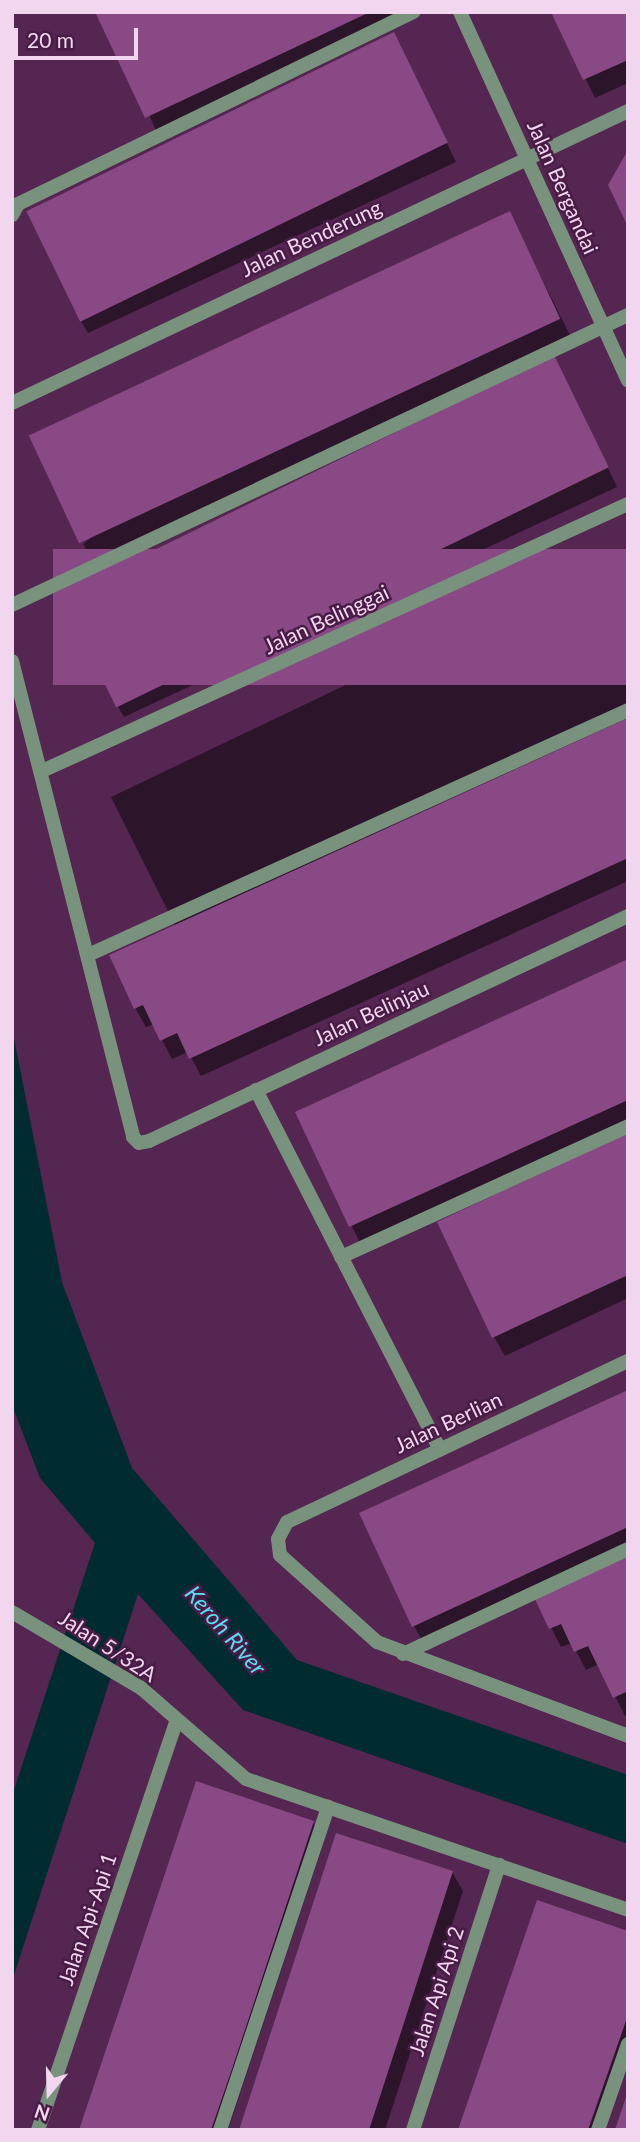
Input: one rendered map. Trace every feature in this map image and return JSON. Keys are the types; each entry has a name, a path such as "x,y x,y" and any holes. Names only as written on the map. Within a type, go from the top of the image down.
{"street":[{"path":"12,215 18,204 414,12"},
{"name":"Jalan Bergandai","path":"460,12 628,380"},
{"name":"Jalan Benderung","path":"12,403 628,111"},
{"path":"12,605 628,315"},
{"name":"Jalan Belinggai","path":"42,771 628,504"},
{"path":"12,661 88,955 628,710"},
{"name":"Jalan Belinjau","path":"88,955 133,1137 139,1143 149,1141 628,916"},
{"path":"256,1090 440,1450"},
{"path":"341,1257 628,1126"},
{"name":"Jalan Berlian","path":"403,1654 377,1642 280,1555 278,1539 287,1522 628,1361"},
{"path":"403,1654 628,1549"},
{"name":"Jalan 5/32A","path":"12,1612 141,1688 177,1722 246,1779 628,1910"},
{"path":"403,1654 628,1736"},
{"name":"Jalan Api-Api 1","path":"38,2130 177,1722"},
{"path":"220,2130 328,1807"},
{"name":"Jalan Api Api 2","path":"413,2130 499,1866"},
{"path":"598,2130 628,2044"}],"water":[{"name":"Keroh River","path":"12,1028 62,1282 132,1468 297,1660 628,1775 628,1844 243,1710 138,1594 12,1981 12,1796 95,1543 40,1478 12,1405"}],"building":[{"path":"99,12 370,12 145,118 96,14"},
{"path":"551,12 628,12 628,60 583,80"},
{"path":"394,32 448,143 80,322 26,211"},
{"path":"628,150 628,227 608,185"},
{"path":"510,211 560,319 79,543 29,435"},
{"path":"554,355 609,467 116,708 61,595"},
{"path":"53,549 628,549 628,685 53,685"},
{"path":"628,718 628,858 189,1059 177,1033 160,1041 143,1005 134,1009 109,955"},
{"path":"628,959 628,1100 349,1227 295,1112"},
{"path":"628,1132 628,1275 492,1338 437,1222"},
{"path":"628,1390 628,1527 412,1627 359,1513"},
{"path":"628,1553 628,1691 613,1698 588,1646 574,1652 561,1624 549,1629 534,1597"},
{"path":"196,1781 314,1821 233,2066 211,2130 79,2130"},
{"path":"336,1833 453,1871 369,2130 239,2130"},
{"path":"537,1900 628,1931 628,2015 588,2130 458,2130"},
{"path":"627,2094 628,2130 615,2130"}]}
